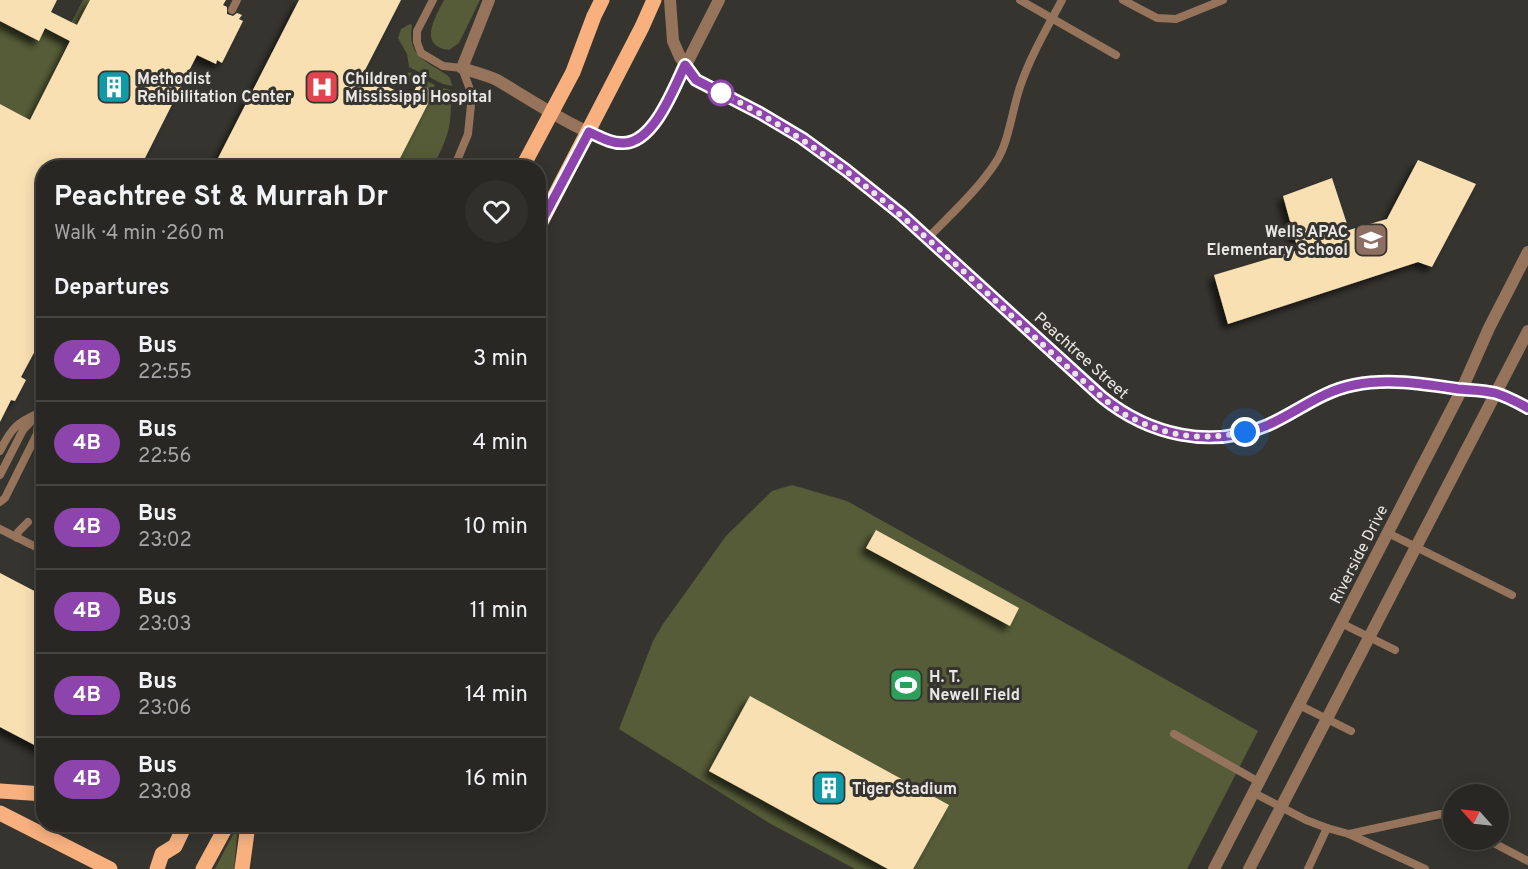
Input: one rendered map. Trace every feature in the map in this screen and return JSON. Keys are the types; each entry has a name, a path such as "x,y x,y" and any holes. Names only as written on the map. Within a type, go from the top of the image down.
{"main road":[{"path":"526,160 573,72 602,0"},
{"path":"546,213 654,0"},
{"path":"0,791 36,793"},
{"path":"0,813 36,831"},
{"path":"37,832 110,869"},
{"path":"157,869 162,854 176,846 182,832"},
{"path":"203,869 223,832"},
{"path":"242,869 247,832"}],"street":[{"path":"489,0 462,68 494,79 589,132 612,142 626,144 636,140 650,129 660,116 719,0"},
{"name":"Peachtree Street","path":"669,0 673,40 685,65 696,80 760,113 802,138 828,157 901,214 1120,412 1145,424 1168,433 1193,438 1215,438 1268,425 1324,394 1354,385 1380,382 1413,382 1494,393 1528,408"},
{"name":"Riverside Drive","path":"1214,869 1462,389 1489,328 1528,252"},
{"path":"1249,869 1528,331"}],"lane":[{"path":"232,10 237,0"},
{"path":"433,0 417,32 417,42 421,53 443,66 462,68 471,95 468,134 457,160"},
{"path":"1020,0 1116,55"},
{"path":"928,238 974,191 997,160 1020,87 1062,0"},
{"path":"1123,0 1156,18 1176,19 1223,0"},
{"path":"0,451 8,436 20,422 36,414"},
{"path":"0,475 23,430 36,416"},
{"path":"0,501 5,498 36,436"},
{"path":"17,538 18,532 28,522"},
{"path":"0,529 36,547"},
{"path":"1388,533 1512,595"},
{"path":"1341,623 1395,650"},
{"path":"1299,705 1352,731"},
{"path":"1174,734 1257,787 1281,807 1327,828 1349,834 1425,869"},
{"path":"1349,834 1443,815"},
{"path":"1308,869 1327,828"},
{"path":"1507,850 1528,861"}],"green space":[{"path":"83,0 90,0 30,120 0,104 0,21 38,41 45,28 51,31 59,16 71,23"},
{"path":"444,0 480,0 459,43 449,50 439,47 431,37 431,30"},
{"path":"410,24 415,51 425,61 447,75 452,86 443,84 409,67 407,54 398,38 401,29"},
{"path":"409,72 435,85 432,91 402,79"},
{"path":"439,87 450,90 451,112 446,139 436,160 399,160 434,92"},
{"name":"H. T. Newell Field","path":"792,485 847,501 1258,731 1187,869 855,869 769,823 619,729 653,641 663,624 726,536 772,491"},
{"path":"234,832 237,832 234,869 215,869"}],"building":[{"name":"Methodist Rehibilitation Center","path":"0,0 57,0 51,12 77,25 90,0 226,0 223,5 227,7 227,14 242,15 239,19 243,21 222,63 217,60 216,64 197,55 144,160 36,160 36,349 21,377 26,380 15,401 11,400 0,422 0,104 30,120 70,41 45,28 39,41 0,21"},
{"name":"Children of Mississippi Hospital","path":"299,0 401,0 363,74 410,98 418,84 434,92 399,160 217,160"},
{"name":"Wells APAC Elementary School","path":"1418,160 1476,184 1432,267 1418,262 1228,324 1214,275 1298,250 1283,196 1332,178 1349,230 1387,219"},
{"path":"876,530 1019,608 1010,626 866,548"},
{"path":"0,573 36,592 36,746 0,727"},
{"name":"Tiger Stadium","path":"750,696 949,805 913,869 888,869 709,771"}],"bus line":[{"name":"4B","path":"546,213 589,132 612,142 626,144 636,140 650,129 660,116 685,65 696,80 802,138 846,170 901,214 1102,397 1120,412 1145,424 1168,433 1193,438 1215,438 1268,425 1324,394 1354,385 1380,382 1413,382 1494,393 1528,408"}],"place":[{"name":"Methodist Rehibilitation Center","path":"114,87"},
{"name":"Children of Mississippi Hospital","path":"322,87"},
{"name":"Wells APAC Elementary School","path":"1371,240"},
{"name":"H. T. Newell Field","path":"906,685"},
{"name":"Tiger Stadium","path":"829,788"}],"route":[{"path":"721,93 802,138 846,170 901,214 1120,412 1168,433 1193,438 1215,438 1245,432"}]}
